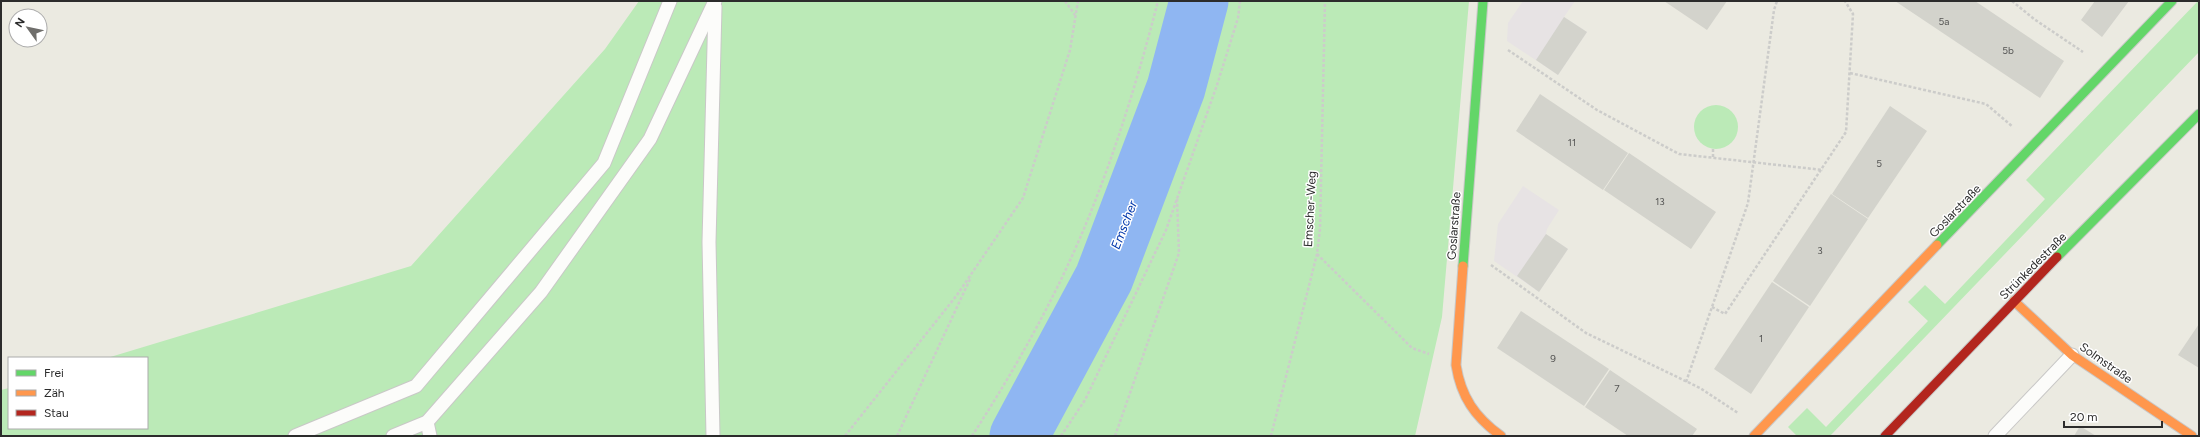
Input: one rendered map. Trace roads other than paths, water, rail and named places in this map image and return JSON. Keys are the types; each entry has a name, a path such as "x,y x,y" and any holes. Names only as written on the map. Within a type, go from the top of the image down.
{"street":[{"name":"Goslarstraße","path":"1484,1 1464,245 1456,365 1458,385 1468,405 1484,424 1501,436"},
{"name":"Goslarstraße","path":"1754,436 2172,1"},
{"name":"Strünkedestraße","path":"1886,436 2014,301 2199,114"},
{"name":"Solmstraße","path":"2014,301 2072,355 2192,436"}],"lane":[{"path":"294,436 416,386 604,163 670,1"},
{"path":"393,436 427,422 541,292 650,139 715,1"},
{"path":"713,436 708,242 715,1"},
{"path":"1996,436 2072,355"},
{"path":"427,422 430,436"}],"waterway":[{"name":"Emscher","path":"1019,436 1104,278 1176,88 1199,1"}]}
